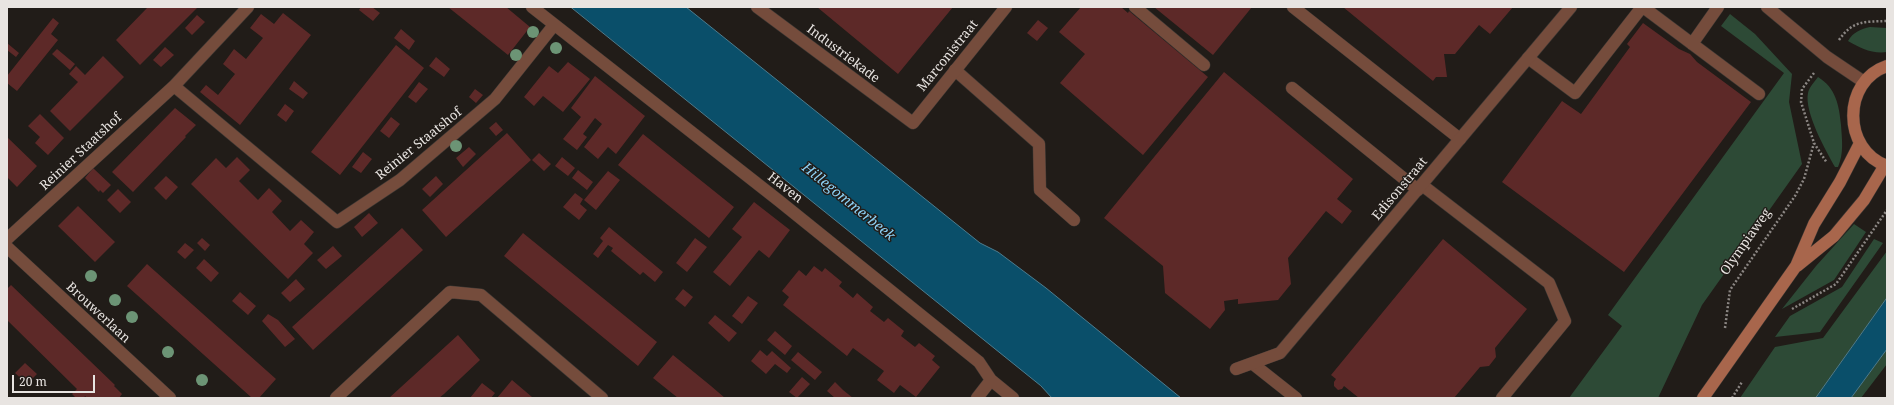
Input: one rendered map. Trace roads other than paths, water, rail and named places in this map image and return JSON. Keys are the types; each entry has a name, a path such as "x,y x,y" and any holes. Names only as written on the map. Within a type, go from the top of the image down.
{"main road":[{"path":"1796,266 1834,236 1864,200 1886,165 1875,160 1860,143 1855,133 1852,112 1854,102 1864,82 1872,74 1887,66"},
{"path":"1703,398 1796,266 1814,224 1840,182 1860,143"}],"street":[{"name":"Reinier Staatshof","path":"7,239 174,86 248,7"},
{"name":"Haven","path":"532,7 778,200 979,362 991,380 1013,398"},
{"name":"Industriekade","path":"757,7 913,123"},
{"name":"Marconistraat","path":"913,123 1006,7"},
{"path":"1135,7 1204,65"},
{"path":"1293,7 1460,140"},
{"name":"Edisonstraat","path":"1236,369 1280,354 1571,7"},
{"path":"1528,58 1575,93 1642,7 1759,94"},
{"path":"1692,44 1718,7"},
{"path":"1767,7 1827,57 1864,82"},
{"name":"Reinier Staatshof","path":"174,86 337,222 400,180 495,98 554,25"},
{"path":"955,70 1039,144 1040,190 1074,220"},
{"path":"1292,88 1549,284 1565,321 1502,398"},
{"name":"Brouwerlaan","path":"7,247 164,396"},
{"path":"336,398 450,292 481,295 602,398"},
{"path":"1253,364 1296,398"},
{"path":"977,398 991,380"}],"water":[{"name":"Hillegommerbeek","path":"571,7 686,7 980,243 998,252 1046,288 1181,398 1052,398 1041,386"},
{"path":"1887,298 1887,349 1851,398 1816,398"}]}
